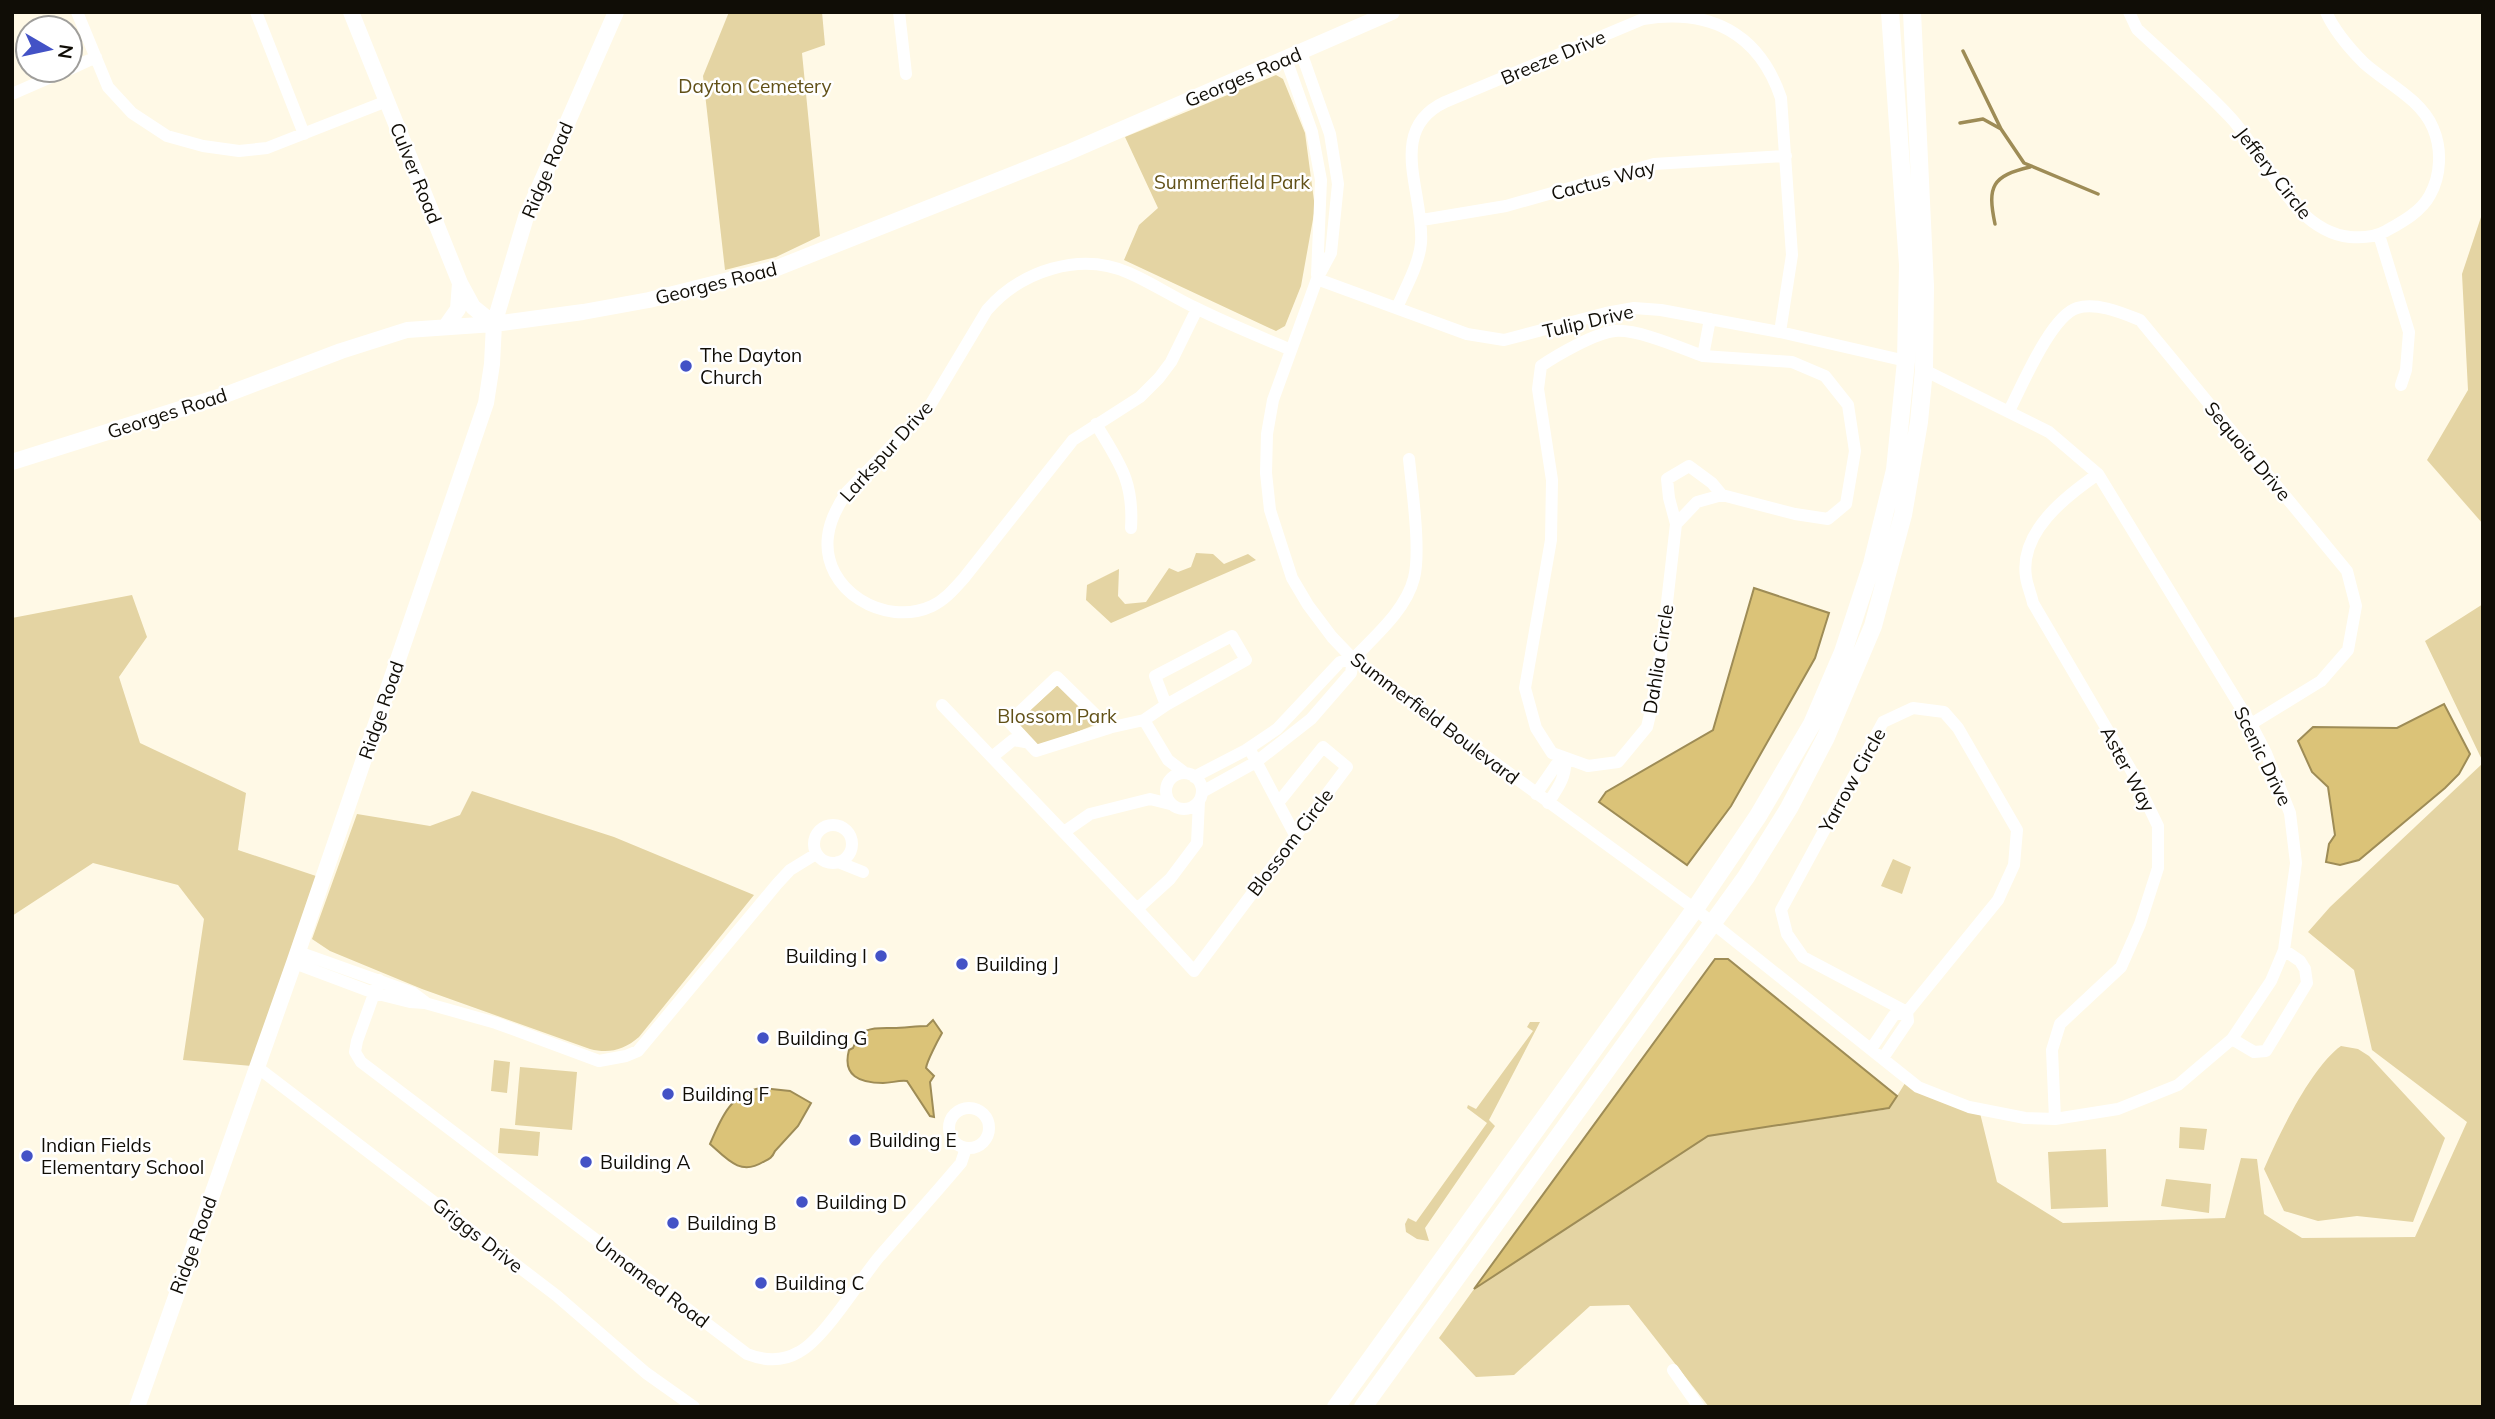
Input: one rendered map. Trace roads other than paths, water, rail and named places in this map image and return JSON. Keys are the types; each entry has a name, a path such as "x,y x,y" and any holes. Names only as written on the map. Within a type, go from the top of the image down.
{"main road":[{"path":"1336,1407 1695,909 1758,816 1812,724 1843,652 1872,564 1895,470 1906,362 1908,265 1890,12"},
{"path":"1363,1407 1714,924 1789,808 1826,737 1873,626 1903,515 1919,422 1924,370 1925,286 1912,12"}],"street":[{"path":"77,12 108,87 132,113 167,136 203,146 239,151 267,148 387,101"},
{"path":"256,12 304,134"},
{"name":"Culver Road","path":"351,12 460,283 473,307 494,324"},
{"name":"Ridge Road","path":"137,1407 296,958 486,403 494,324 526,217 616,12"},
{"path":"899,12 906,74"},
{"name":"Georges Road","path":"12,462 226,394 341,351 407,330 494,324 649,300 777,268 1067,153 1392,12"},
{"name":"Jeffery Circle","path":"2129,12 2137,29 2231,118 2297,208 2313,224 2338,236 2359,238 2379,235 2401,223 2428,198 2435,184 2439,150 2434,128 2412,101 2365,63 2333,27 2326,12"},
{"name":"Breeze Drive","path":"1397,308 1421,246 1422,220 1411,149 1417,127 1433,108 1651,18 1694,18 1720,25 1739,35 1762,56 1774,77 1781,98 1791,268 1780,332"},
{"name":"Summerfield Boulevard","path":"1293,55 1330,134 1338,184 1331,253 1317,279 1289,349 1273,400 1267,433 1269,510 1297,587 1332,638 1353,659 1714,924"},
{"path":"84,62 96,57"},
{"path":"12,94 34,84"},
{"name":"Cactus Way","path":"1422,220 1506,206 1654,164 1786,156"},
{"path":"2379,235 2410,332 2406,370 2401,384"},
{"name":"Larkspur Drive","path":"1197,309 1171,362 1158,378 1140,397 1073,440 964,579 946,598 934,606 905,613 890,613 862,603 852,594 833,565 828,544 837,505 929,407 987,310 1012,287 1045,270 1067,265 1090,265 1126,272 1197,309 1289,349"},
{"name":"Tulip Drive","path":"1317,279 1467,334 1504,340 1634,308 1661,310 1780,332 1906,362"},
{"path":"446,326 458,309 460,283"},
{"name":"Sequoia Drive","path":"2009,411 2054,326 2077,308 2112,308 2140,320 2347,571 2356,606 2348,650 2321,681 2251,724"},
{"path":"1703,356 1710,319"},
{"path":"1565,758 1552,753 1536,728 1525,688 1551,540 1552,480 1538,389 1541,366 1565,350 1614,331 1645,336 1703,356 1792,362 1825,376 1848,405 1855,451 1846,504 1828,519 1795,514 1722,495 1697,502 1676,524"},
{"name":"Scenic Drive","path":"1714,924 1918,1087 1969,1107 2025,1118 2055,1119 2118,1109 2178,1085 2232,1039 2271,981 2284,950 2297,863 2290,813 2251,724 2098,474 2049,432 1924,370"},
{"path":"1096,424 1126,475 1133,509 1131,528"},
{"path":"1184,810 1194,806 1201,797 1256,762 1311,719 1351,673 1353,659 1398,609 1415,577 1409,459"},
{"name":"Dahlia Circle","path":"1565,758 1588,766 1618,762 1647,727 1658,681 1676,524 1667,479 1689,466 1712,483 1722,495"},
{"name":"Aster Way","path":"2055,1119 2052,1050 2060,1024 2121,967 2140,924 2158,868 2158,826 2132,770 2033,603 2025,574 2031,540 2047,517 2098,474"},
{"path":"1108,729 1057,677 1009,722 1035,751 1144,720 1246,660 1233,636 1156,676 1166,705"},
{"path":"1150,799 1175,775 1190,775 1249,748 1277,729 1340,662 1353,659"},
{"name":"Blossom Circle","path":"942,705 1194,971 1347,766 1323,747 1278,803 1249,748"},
{"name":"Yarrow Circle","path":"1871,1049 1894,1015 1907,1012 1998,900 2014,865 2017,830 1958,728 1944,712 1913,708 1883,722 1781,910 1787,934 1803,957 1907,1012"},
{"path":"1137,909 1170,879 1197,843 1201,797 1199,781 1168,760 1144,720"},
{"path":"992,757 1013,740 1025,742"},
{"path":"1536,794 1556,765 1565,758"},
{"path":"1548,803 1563,779 1565,758"},
{"path":"1168,760 1165,793 1170,804"},
{"path":"1064,832 1090,814 1150,799 1184,810 1199,824"},
{"path":"1278,803 1295,835"},
{"path":"838,862 849,852 852,842 848,834 838,826 826,826 819,830 814,841 816,854 824,860 838,862 863,872"},
{"path":"296,958 377,987 410,1002 425,1003 496,1023 599,1061 626,1056 638,1051 648,1041 790,870 816,854"},
{"path":"2232,1039 2254,1052 2266,1051 2307,983 2305,969 2300,961 2284,950"},
{"name":"Unnamed Road","path":"377,987 357,1041 355,1052 361,1062 747,1354 762,1360 788,1357 805,1348 961,1163 966,1148"},
{"name":"Yarrow Circle","path":"1883,1058 1908,1021 1907,1012"},
{"name":"Griggs Drive","path":"257,1067 547,1288 646,1373 694,1407"},
{"path":"1673,1370 1699,1407"}],"waterway":[{"path":"1963,51 2001,129 2024,163 2098,194"},
{"path":"1960,123 1983,119 2001,129"},
{"path":"1995,224 1992,200 1995,185 2007,174 2030,167"}],"place":[{"name":"The Dayton Church","path":"686,366"},
{"name":"Building I","path":"881,956"},
{"name":"Building J","path":"962,964"},
{"name":"Building G","path":"763,1038"},
{"name":"Building F","path":"668,1094"},
{"name":"Building E","path":"855,1140"},
{"name":"Indian Fields Elementary School","path":"27,1156"},
{"name":"Building A","path":"586,1162"},
{"name":"Building D","path":"802,1202"},
{"name":"Building B","path":"673,1223"},
{"name":"Building C","path":"761,1283"}],"park label":[{"name":"Dayton Cemetery","path":"755,86"},
{"name":"Summerfield Park","path":"1232,182"},
{"name":"Blossom Park","path":"1057,716"}]}
